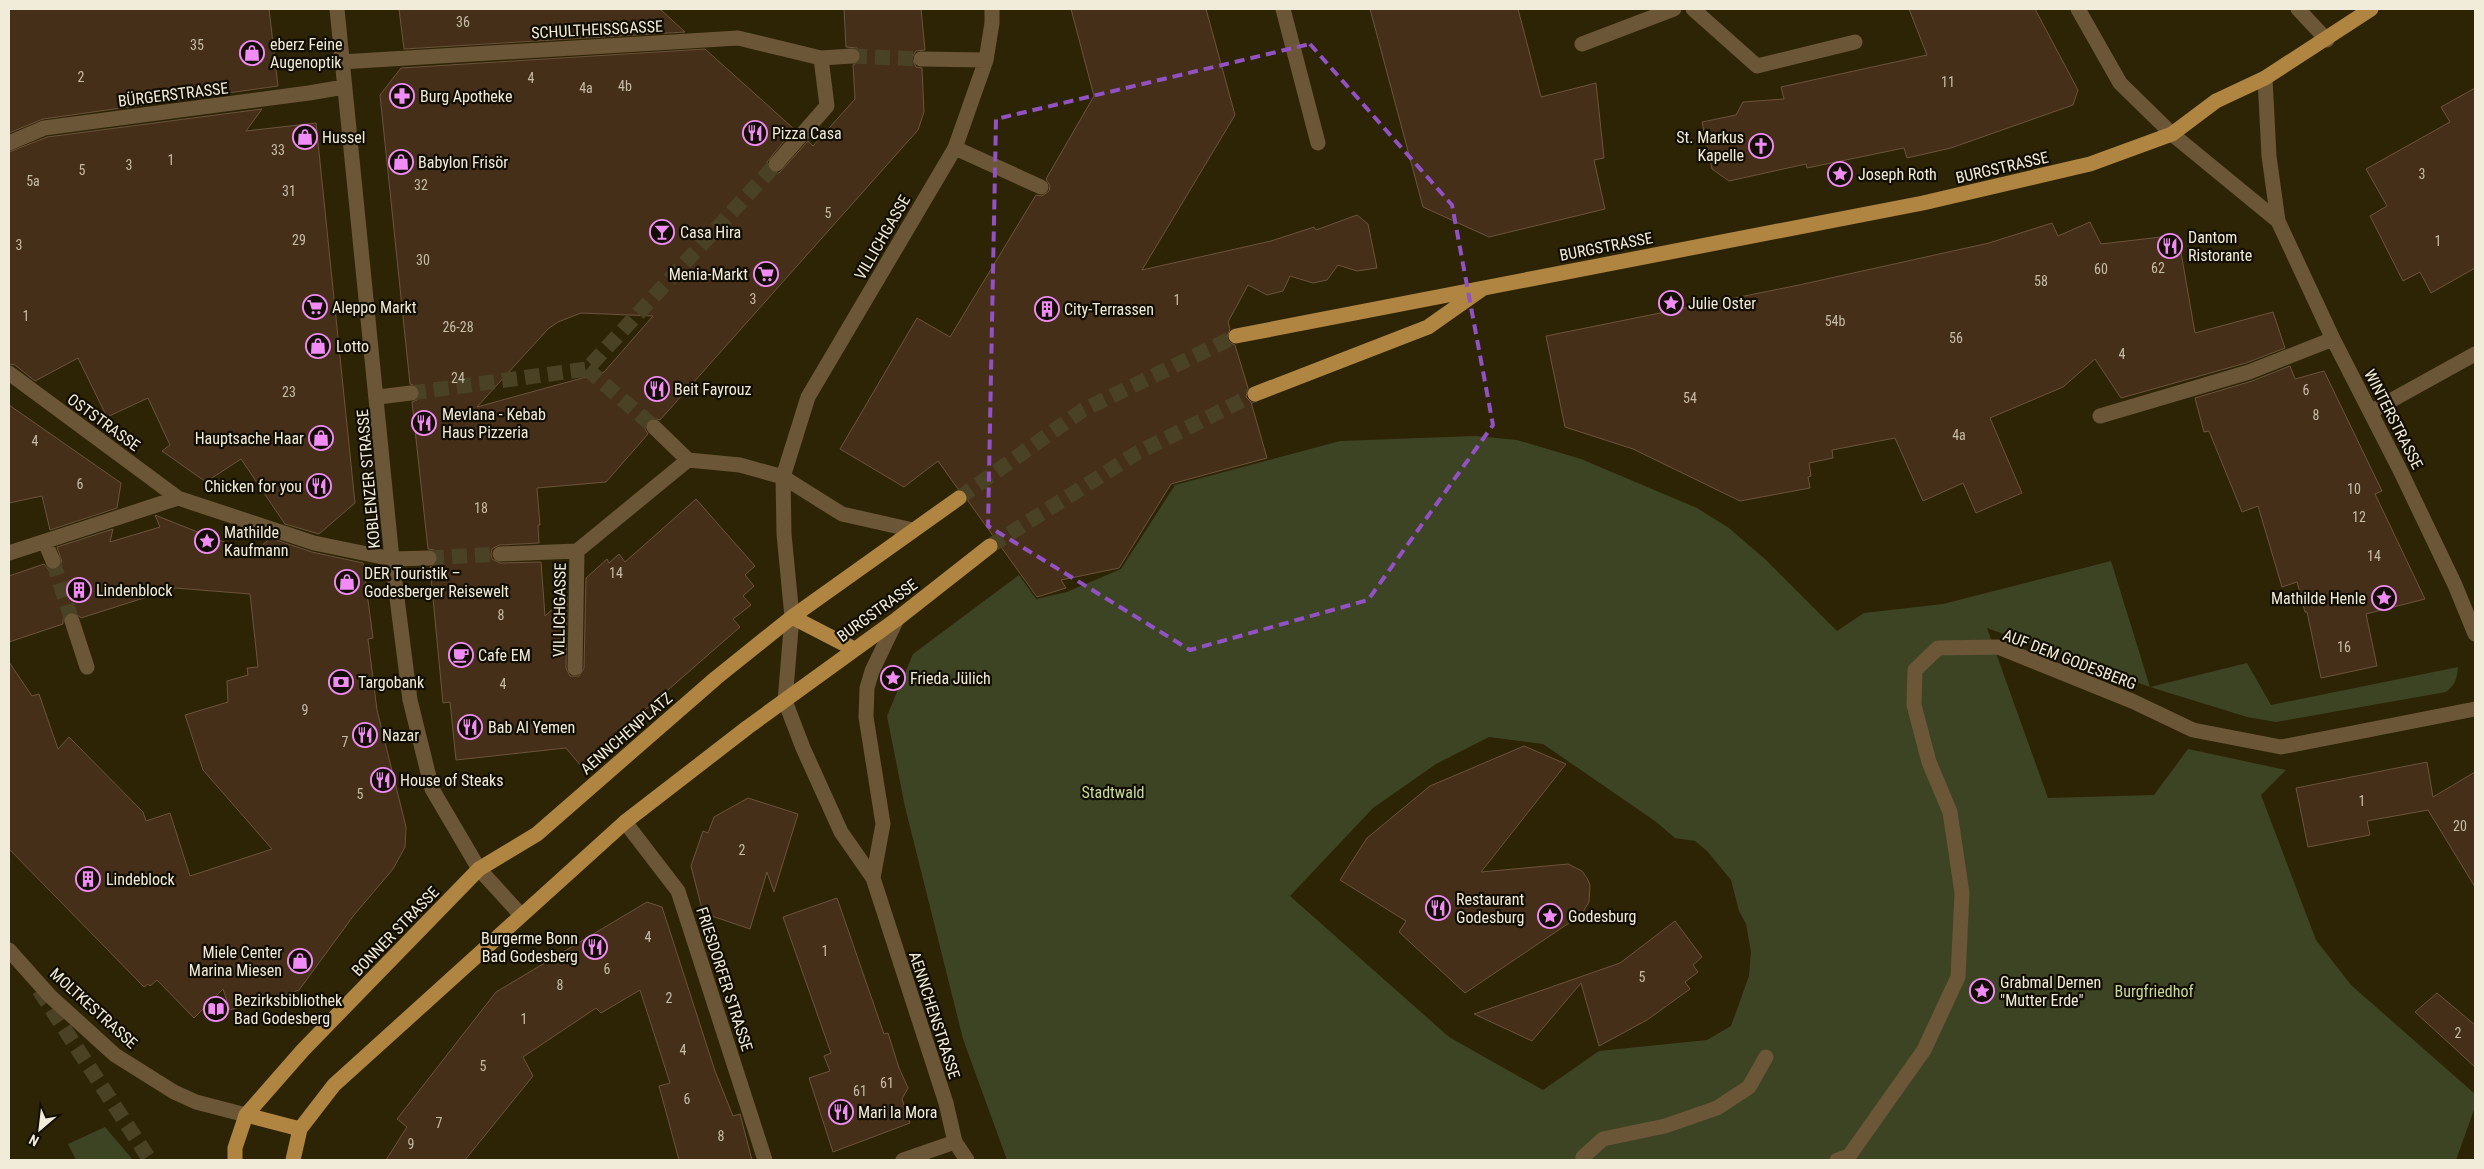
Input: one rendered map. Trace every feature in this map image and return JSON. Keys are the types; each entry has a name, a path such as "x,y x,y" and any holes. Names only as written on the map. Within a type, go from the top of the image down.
{"main road":[{"name":"BURGSTRASSE","path":"1236,336 1486,286 1923,203 2090,164 2172,134 2216,101 2265,78 2327,40 2371,9"},
{"name":"BURGSTRASSE","path":"1255,394 1428,327 1486,286"},
{"path":"854,649 792,617 959,498"},
{"name":"BURGSTRASSE","path":"785,701 896,619 990,546"},
{"name":"AENNCHENPLATZ","path":"479,870 537,834 716,678 792,617"},
{"path":"293,1160 300,1129 334,1085 625,822 785,701"},
{"name":"BONNER STRASSE","path":"235,1160 235,1148 246,1115 303,1050 479,870"},
{"path":"246,1115 300,1129"}],"street":[{"name":"KOBLENZER STRASSE","path":"337,9 341,62 378,396 392,559 410,700 432,789 479,870 521,915"},
{"name":"VILLICHGASSE","path":"785,701 792,617 784,534 783,477 808,397 955,148 986,60 992,9"},
{"path":"1283,9 1318,143"},
{"path":"1582,44 1674,9"},
{"path":"1693,9 1757,66 1855,42"},
{"name":"WINTERSTRASSE","path":"2078,9 2120,83 2172,134 2278,221"},
{"path":"2298,9 2327,40"},
{"name":"SCHULTHEISSGASSE","path":"341,62 738,38 821,58 852,56"},
{"path":"776,164 827,106 821,58"},
{"path":"921,59 986,60"},
{"name":"WINTERSTRASSE","path":"2265,78 2269,156 2278,221 2333,339 2372,411 2455,585 2475,634"},
{"name":"BÜRGERSTRASSE","path":"9,143 44,128 344,87"},
{"path":"955,148 1041,188"},
{"path":"2100,416 2249,372 2333,339"},
{"path":"2372,411 2475,354"},
{"name":"OSTSTRASSE","path":"9,374 178,498 314,543 392,559"},
{"path":"378,396 412,393"},
{"path":"654,427 688,460 740,465 783,477 842,514 912,530"},
{"name":"VILLICHGASSE","path":"500,554 577,552 688,460"},
{"path":"9,553 178,498"},
{"path":"45,542 53,561"},
{"name":"VILLICHGASSE","path":"576,668 577,552"},
{"path":"392,559 429,558"},
{"name":"AENNCHENSTRASSE","path":"873,878 883,824 866,717 867,688 872,671 896,619"},
{"path":"72,621 87,667"},
{"name":"AUF DEM GODESBERG","path":"1837,1160 1849,1156 1924,1050 1958,977 1962,893 1950,812 1929,762 1914,705 1915,670 1938,648 1998,647 2123,697 2193,730 2281,747 2475,710"},
{"name":"AENNCHENSTRASSE","path":"785,701 803,748 841,832 873,878 946,1103 955,1142 967,1160"},
{"name":"FRIESDORFER STRASSE","path":"625,822 678,891 765,1160"},
{"name":"MOLTKESTRASSE","path":"9,950 50,996 115,1054 174,1092 196,1102 246,1115"},
{"path":"1583,1160 1583,1157 1603,1139 1665,1126 1717,1108 1749,1087 1766,1056"},
{"path":"903,1160 955,1142"}],"highlighted area":[{"path":"1310,44 1452,205 1493,425 1368,600 1190,650 988,526 991,291 996,119"}],"green space":[{"name":"Stadtwald","path":"1475,436 1517,440 1581,459 1697,508 1729,528 1766,560 1837,631 1864,613 1943,604 2111,561 2150,687 1987,628 2048,798 2154,795 2188,749 2286,770 2261,795 2316,940 2351,985 2475,1094 2475,1107 2456,1160 1007,1160 963,1039 905,807 887,716 913,654 1019,575 1036,599 1067,592 1121,569 1175,485 1340,441","holes":["1489,737 1543,744 1655,821 1675,838 1695,841 1707,851 1731,880 1739,911 1746,924 1751,952 1749,976 1731,1026 1707,1040 1599,1051 1543,1090 1449,1037 1290,896 1373,808 1436,764"]},
{"path":"2247,663 2271,705 2458,667 2455,681 2446,692 2276,722 2247,717 2150,687"},
{"path":"105,1127 133,1160 76,1160 68,1144"}],"building":[{"path":"9,9 269,9 278,86 43,119 9,133"},
{"path":"399,9 660,9 685,32 404,49"},
{"path":"844,9 921,9 925,50 916,51 912,58 916,67 922,68 924,112 918,130 660,420 652,418 647,421 645,429 648,434 606,482 537,488 540,525 538,525 539,543 499,545 492,549 491,554 492,559 500,563 541,562 545,616 567,596 566,668 570,676 579,676 584,668 586,578 607,559 609,563 619,554 625,562 696,499 755,566 745,575 754,586 743,596 751,605 733,619 740,627 581,766 566,748 456,760 450,702 443,703 430,567 437,563 438,557 434,550 428,549 412,402 417,400 420,392 418,387 410,384 380,95 401,68 705,49 794,129 767,162 769,171 779,173 808,141 813,146 855,99 853,65 860,61 861,55 857,48 846,47","holes":["581,313 653,316 604,372 477,407 548,329 558,322"]},
{"name":"City-Terrassen","path":"1071,9 1206,9 1235,115 1142,270 1271,241 1314,227 1316,230 1357,215 1368,224 1377,268 1357,271 1338,265 1327,280 1313,283 1290,276 1283,291 1267,295 1248,285 1228,322 1230,329 1227,337 1229,342 1235,345 1248,388 1246,397 1251,402 1267,458 1171,484 1119,568 1061,580 1066,588 1037,597 968,501 966,492 958,489 938,461 904,487 840,449 917,318 950,337 1036,195 1042,196 1049,191 1050,186 1046,179 1094,96"},
{"path":"1370,9 1518,9 1541,97 1596,83 1604,158 1594,160 1605,209 1489,237 1423,207"},
{"path":"1909,9 2035,9 2078,90 2073,105 1951,148 1907,158 1904,148 1807,168 1806,164 1729,181 1712,169 1702,122 1736,115 1743,102 1784,99 1781,87 1927,55"},
{"path":"2475,88 2475,268 2431,293 2420,272 2403,281 2370,216 2387,206 2366,169 2450,122 2441,107"},
{"path":"262,109 246,131 316,123 355,503 319,534 285,524 241,459 206,482 162,451 170,445 148,398 107,417 78,358 35,381 15,365 9,364 9,152 47,137"},
{"path":"2090,222 2101,244 2178,235 2195,333 2273,312 2285,348 2246,363 2121,398 2095,359 2063,387 1990,418 2022,493 1976,513 1963,483 1923,501 1895,438 1832,450 1833,458 1809,463 1811,476 1808,477 1810,488 1740,501 1633,449 1565,427 1546,336 1799,285 1989,243 2052,223 2058,236"},
{"path":"2290,366 2295,379 2324,371 2382,491 2375,494 2425,599 2366,614 2377,666 2321,678 2307,612 2305,612 2297,582 2282,587 2258,506 2242,512 2209,431 2204,432 2195,398 2252,381"},
{"path":"9,405 121,483 117,508 50,530 42,496 9,503"},
{"path":"155,515 215,539 255,552 270,538 312,552 363,563 373,638 368,639 377,710 406,827 405,847 393,869 354,915 299,990 258,1005 257,1001 230,1010 223,989 194,1018 157,980 150,986 148,984 144,987 9,849 9,662 32,696 39,694 58,749 69,737 143,812 146,821 170,813 190,876 272,849 203,770 185,715 228,702 227,681 248,675 247,668 258,667 250,594 175,588 81,618 74,612 69,612 63,619 63,624 9,642 9,576 44,564 48,569 56,570 62,562 57,547 113,529 110,542 160,527"},
{"name":"Restaurant Godesburg","path":"1524,746 1566,764 1481,872 1568,864 1582,871 1587,878 1590,885 1589,902 1581,915 1465,993 1399,932 1406,921 1340,880 1367,838 1430,786"},
{"path":"2427,762 2433,797 2475,772 2475,887 2428,810 2367,821 2370,835 2308,847 2296,788"},
{"path":"748,798 798,814 774,892 767,872 750,929 703,913 691,866 703,831 708,833 714,817"},
{"path":"837,898 884,1034 888,1033 899,1068 908,1088 902,1099 910,1123 833,1152 809,1078 830,1071 824,1056 831,1053 783,917"},
{"path":"647,902 662,907 715,1071 733,1116 740,1114 752,1160 679,1160 659,1086 670,1083 640,990 601,1013 596,1008 523,1057 533,1076 465,1160 386,1160 407,1127 397,1119 496,992"},
{"path":"1675,921 1702,957 1693,965 1698,972 1685,982 1690,989 1647,1020 1599,1046 1581,983 1532,1041 1474,1014 1620,963"},
{"path":"2437,993 2475,1025 2475,1067 2415,1012"}],"tunnel":[{"path":"852,56 921,59"},
{"path":"411,393 587,369 776,164"},
{"path":"959,498 1083,410 1236,336"},
{"path":"587,369 654,427"},
{"path":"990,546 1137,453 1255,394"},
{"path":"429,558 500,554"},
{"path":"53,561 72,621"},
{"path":"39,990 150,1160"}],"place":[{"name":"eberz Feine Augenoptik","path":"252,53"},
{"name":"Burg Apotheke","path":"402,96"},
{"name":"Pizza Casa","path":"755,133"},
{"name":"Hussel","path":"305,137"},
{"name":"St. Markus Kapelle","path":"1761,146"},
{"name":"Babylon Frisör","path":"401,162"},
{"name":"Joseph Roth","path":"1840,174"},
{"name":"Casa Hira","path":"662,232"},
{"name":"Dantom Ristorante","path":"2170,246"},
{"name":"Menia-Markt","path":"766,274"},
{"name":"Julie Oster","path":"1671,303"},
{"name":"Aleppo Markt","path":"315,307"},
{"name":"City-Terrassen","path":"1047,309"},
{"name":"Lotto","path":"318,346"},
{"name":"Beit Fayrouz","path":"657,389"},
{"name":"Mevlana - Kebab Haus Pizzeria","path":"424,423"},
{"name":"Hauptsache Haar","path":"321,438"},
{"name":"Chicken for you","path":"319,486"},
{"name":"Mathilde Kaufmann","path":"207,541"},
{"name":"DER Touristik – Godesberger Reisewelt","path":"347,582"},
{"name":"Lindenblock","path":"79,590"},
{"name":"Mathilde Henle","path":"2384,598"},
{"name":"Cafe EM","path":"461,655"},
{"name":"Frieda Jülich","path":"893,678"},
{"name":"Targobank","path":"341,682"},
{"name":"Bab Al Yemen","path":"470,727"},
{"name":"Nazar","path":"365,735"},
{"name":"House of Steaks","path":"383,780"},
{"name":"Lindeblock","path":"88,879"},
{"name":"Restaurant Godesburg","path":"1438,908"},
{"name":"Godesburg","path":"1550,916"},
{"name":"Burgerme Bonn Bad Godesberg","path":"595,947"},
{"name":"Miele Center Marina Miesen","path":"300,961"},
{"name":"Grabmal Dernen \"Mutter Erde\"","path":"1982,991"},
{"name":"Bezirksbibliothek Bad Godesberg","path":"216,1009"},
{"name":"Mari la Mora","path":"841,1112"}],"park label":[{"name":"Burgfriedhof","path":"2154,991"}]}
